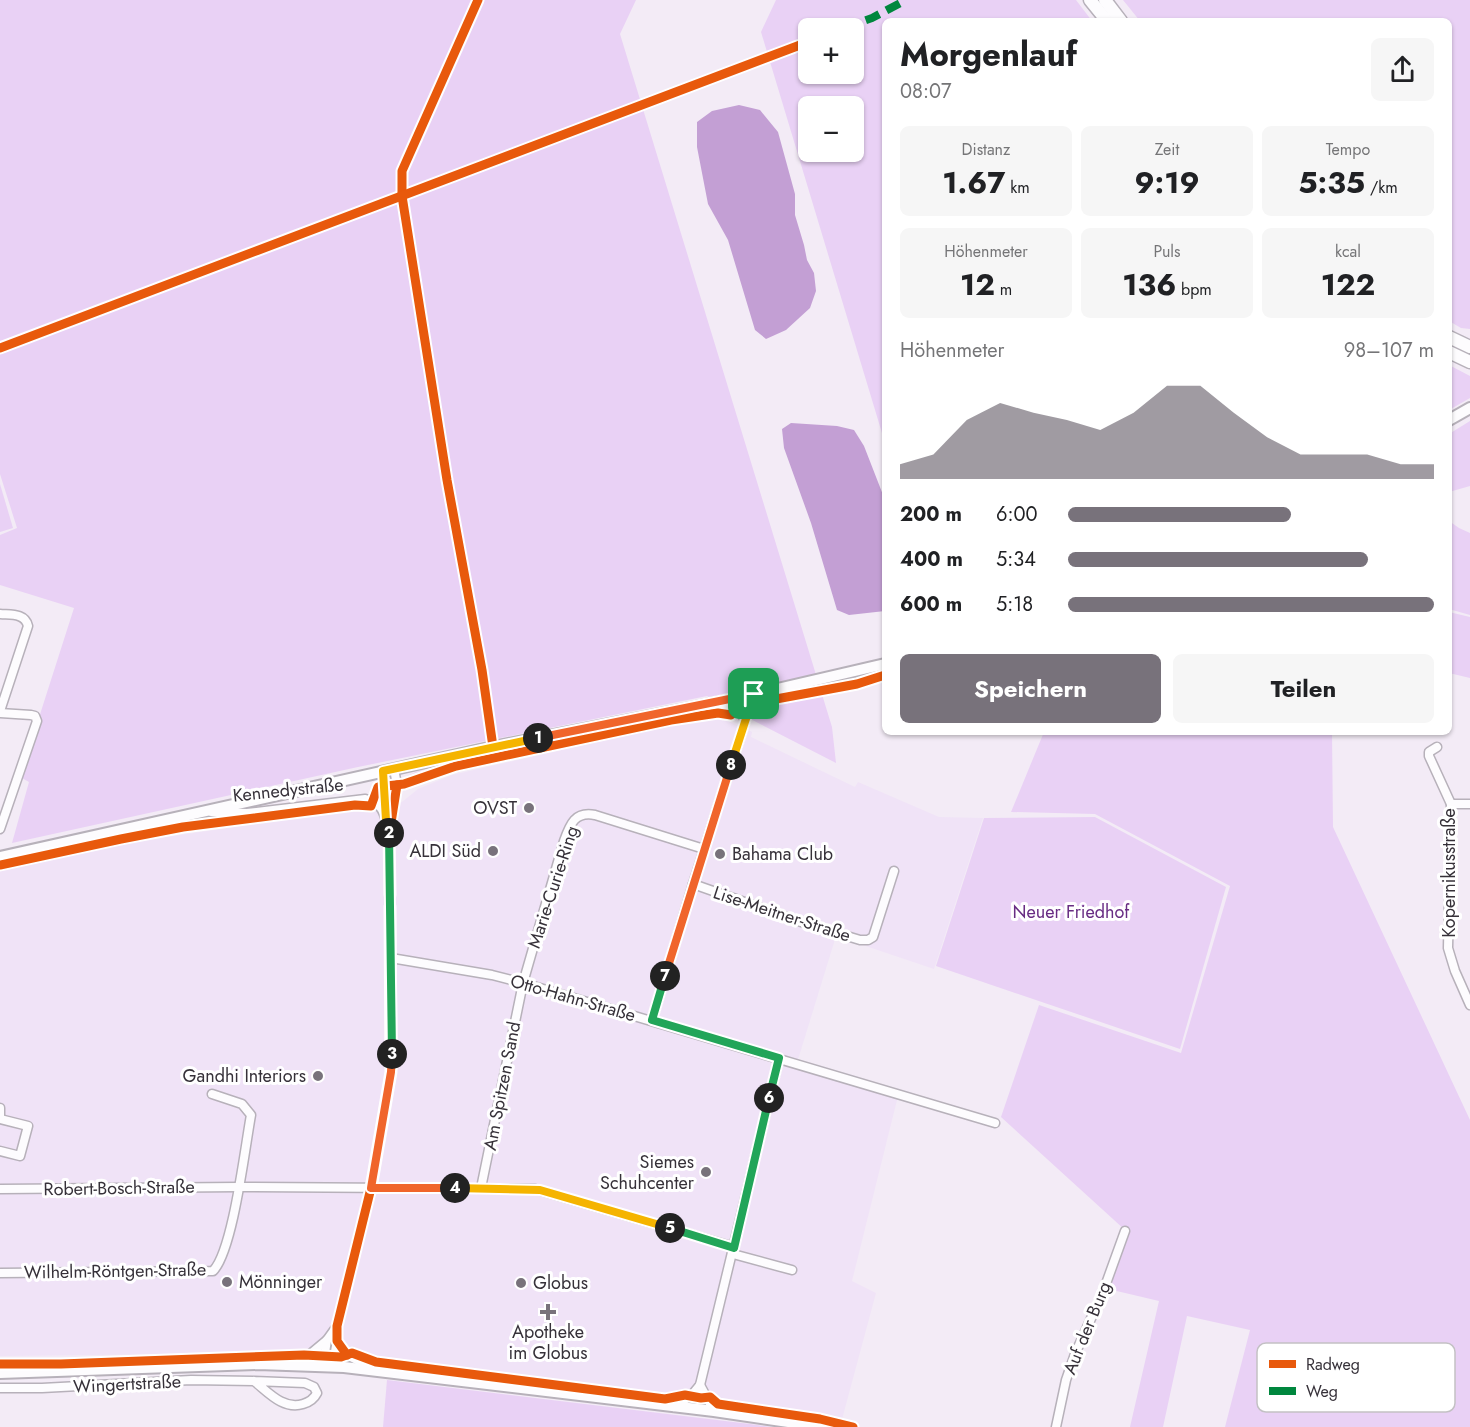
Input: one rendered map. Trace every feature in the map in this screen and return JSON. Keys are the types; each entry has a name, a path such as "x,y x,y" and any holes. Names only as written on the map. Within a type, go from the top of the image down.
{"highway":[{"path":"1090,0 1105,18"},
{"path":"1105,0 1119,18"},
{"path":"1452,338 1470,347"},
{"path":"1452,353 1470,362"}],"main road":[{"path":"1452,418 1470,408"},
{"name":"Kennedystraße","path":"0,857 389,770 754,694 882,665"},
{"path":"0,1373 214,1365 328,1366 714,1411 822,1427"}],"street":[{"path":"0,614 21,616 27,620 28,626 0,712 31,715 35,716 37,721 1,823"},
{"path":"652,1020 754,694"},
{"path":"715,702 739,709 745,720"},
{"name":"Kopernikusstraße","path":"1437,747 1429,752 1429,756 1451,804 1448,948 1470,1005"},
{"path":"389,770 386,820 389,835"},
{"path":"328,1366 337,1341 337,1326 371,1188 391,1072 389,835 397,785 389,770"},
{"name":"Kennedystraße","path":"205,812 247,813 365,799 379,804 386,820"},
{"path":"1451,804 1470,804"},
{"name":"Marie-Curie-Ring","path":"523,983 564,841 569,826 576,817 585,814 595,815 704,849"},
{"name":"Lise-Meitner-Straße","path":"693,884 807,924 860,940 868,940 873,937 894,871"},
{"name":"Otto-Hahn-Straße","path":"391,958 492,975 523,983 994,1123"},
{"name":"Am Spitzen Sand","path":"482,1188 523,983"},
{"path":"674,1407 690,1396 700,1385 779,1058"},
{"path":"212,1094 242,1104 249,1110 239,1187"},
{"path":"0,1108 0,1118 28,1126 20,1156 0,1151"},
{"name":"Robert-Bosch-Straße","path":"0,1189 239,1187 540,1190 792,1270"},
{"name":"Wilhelm-Röntgen-Straße","path":"0,1273 213,1271 222,1260 239,1187"},
{"name":"Auf der Burg","path":"1056,1427 1066,1380 1075,1354 1125,1232"},
{"path":"291,1364 309,1355 327,1340 337,1326"},
{"path":"327,1340 328,1366"},
{"path":"337,1341 347,1355 359,1363 381,1371"},
{"name":"Wingertstraße","path":"0,1388 191,1380 254,1381 301,1382 310,1384 317,1393 316,1397 307,1403 296,1406 287,1405 277,1400 254,1381"},
{"path":"700,1385 714,1411"}],"shaded area":[{"path":"739,105 760,110 778,132 795,194 795,215 807,260 814,273 816,291 810,308 786,330 766,339 755,330 728,240 708,204 697,147 697,122 712,111"},
{"path":"791,423 837,426 854,430 864,446 882,492 882,611 849,615 837,610 811,523 784,448 782,429"},
{"path":"715,715 752,732 751,737 855,787 858,782 939,817 983,818 934,969 836,936 796,1066 898,1096 852,1281 876,1293 841,1423 753,1406 376,1360 282,1353 0,1356 0,869 146,840 402,802 418,789 452,775"}],"green space":[{"path":"0,0 636,0 620,34 832,727 836,763 735,711 676,718 462,764 402,783 407,776 416,772 678,715 731,709 707,696 358,767 12,843 29,782 20,777 74,608 0,585 0,535 17,528 0,474"},
{"path":"776,0 1076,0 1090,18 882,18 882,433 800,162 864,162 864,96 798,96 798,155 761,32"},
{"path":"1123,0 1470,0 1470,329 1461,328 1452,323 1452,18 1138,18"},
{"path":"1452,367 1470,376 1470,398 1452,408"},
{"path":"1470,421 1470,486 1452,491 1452,432"},
{"path":"0,484 13,528 0,532"},
{"path":"1452,523 1470,533 1470,615 1452,610"},
{"path":"1452,613 1470,617 1470,678 1452,674"},
{"path":"1043,735 1332,735 1333,827 1470,1120 1470,1427 1225,1427 1250,1330 1187,1316 1163,1427 1130,1427 1159,1301 1104,1288 1125,1230 1001,1117 1039,1005 1181,1053 1230,886 1095,814 1011,812"},
{"name":"Neuer Friedhof","path":"1095,817 1226,887 1180,1049 936,966 984,818"},
{"path":"222,820 121,838 0,864 0,861 145,830"},
{"path":"387,1380 750,1424 772,1427 383,1427"}],"marked path":[{"path":"864,21 906,0"}],"cycle path":[{"path":"478,0 402,171 402,196 447,480 482,670 493,747"},
{"path":"0,348 798,46"},
{"path":"0,865 183,827 355,805 371,806 378,787 404,784 456,766 671,720 718,713 731,715 744,705 857,684 882,676"},
{"path":"390,895 389,835 397,785"},
{"path":"347,1355 337,1341 337,1326 371,1188 391,1072 390,907"},
{"path":"0,1364 61,1364 304,1355 341,1357 352,1353 376,1362 665,1399 685,1395 710,1397 718,1404 820,1419 853,1427"}],"place":[{"name":"OVST","path":"529,808"},
{"name":"ALDI Süd","path":"493,851"},
{"name":"Bahama Club","path":"720,854"},
{"name":"Gandhi Interiors","path":"318,1076"},
{"name":"Siemes Schuhcenter","path":"706,1172"},
{"name":"Mönninger","path":"227,1282"},
{"name":"Globus","path":"521,1283"},
{"name":"Apotheke im Globus","path":"548,1312"}],"route":[{"path":"754,694 652,1020 779,1058 734,1248 535,1189 371,1188 391,1072 392,1047 389,835 383,771 754,694"}]}
